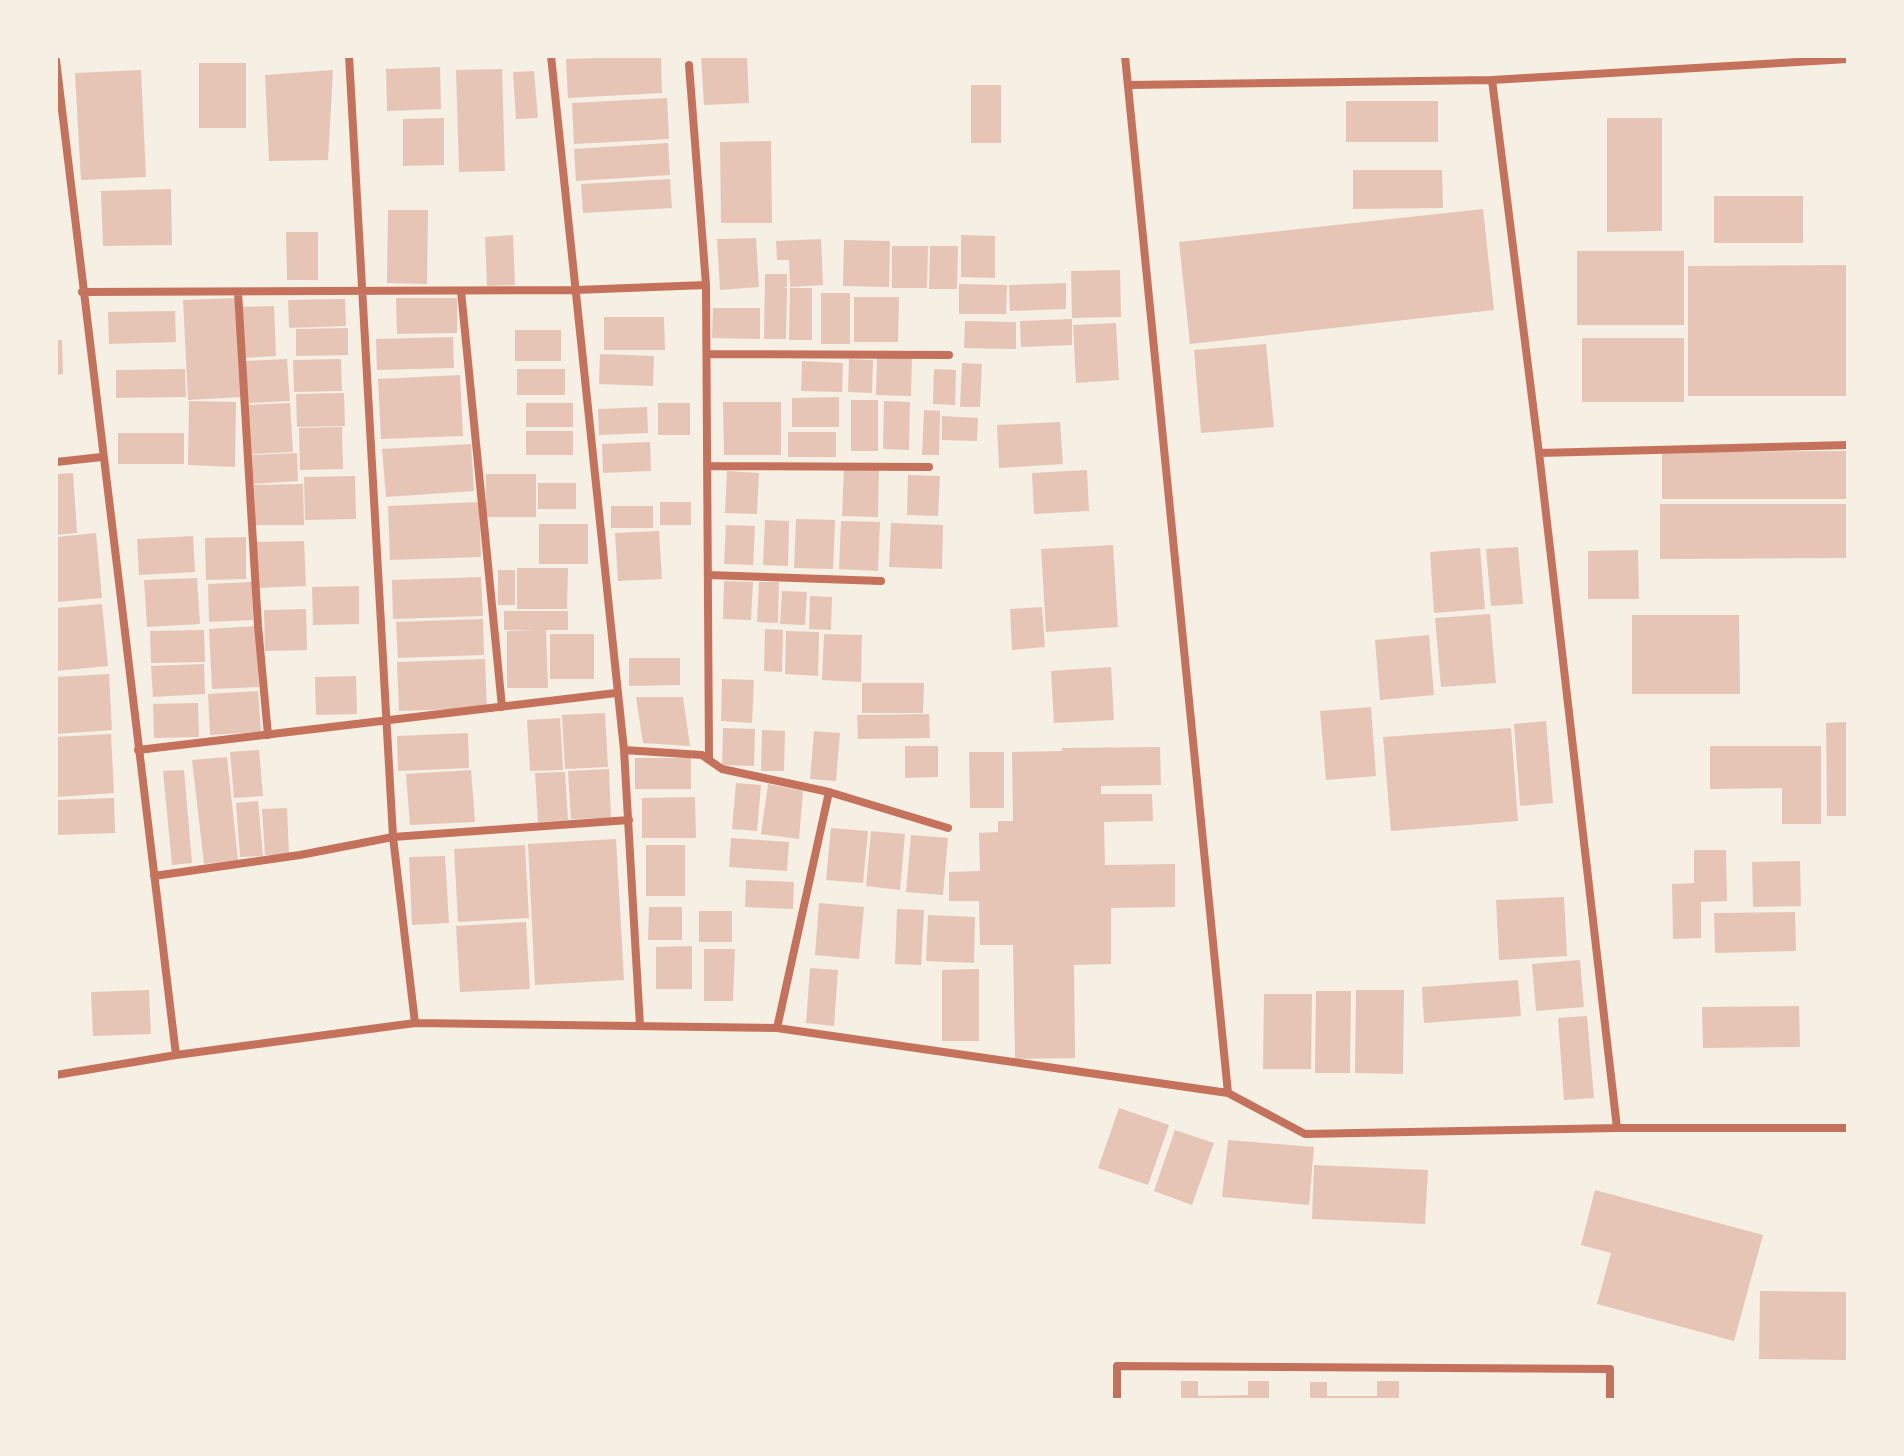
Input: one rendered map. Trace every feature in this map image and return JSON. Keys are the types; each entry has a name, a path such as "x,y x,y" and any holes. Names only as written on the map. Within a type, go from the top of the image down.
{"street":[{"path":"349,56 393,837 415,1023"},
{"path":"551,56 624,750 640,1026"},
{"path":"1125,56 1228,1093"},
{"path":"1128,85 1492,80 1848,59"},
{"path":"56,60 176,1055"},
{"path":"689,65 706,285 709,760"},
{"path":"1492,80 1539,453 1617,1128"},
{"path":"82,292 576,290 706,285"},
{"path":"461,291 502,707"},
{"path":"238,292 258,626 268,735"},
{"path":"707,354 949,355"},
{"path":"1539,453 1848,445"},
{"path":"56,462 102,457"},
{"path":"707,466 929,467"},
{"path":"708,575 881,581"},
{"path":"138,750 616,693"},
{"path":"624,750 702,755 722,769 829,792 948,828"},
{"path":"777,1028 829,792"},
{"path":"154,876 300,855 393,837 629,820"},
{"path":"56,1075 176,1055 415,1023 777,1028 1228,1093 1305,1134 1617,1128 1848,1128"},
{"path":"1117,1400 1117,1366 1610,1369 1610,1400"}],"building":[{"path":"661,56 662,93 568,98 566,59"},
{"path":"701,56 747,56 749,103 704,105"},
{"path":"199,63 246,63 246,128 199,128"},
{"path":"440,67 441,109 387,111 386,69"},
{"path":"502,69 505,171 459,172 456,70"},
{"path":"141,70 146,177 81,180 75,73"},
{"path":"333,70 328,160 269,161 265,75"},
{"path":"534,71 538,118 516,119 513,72"},
{"path":"971,85 1001,85 1001,143 971,143"},
{"path":"667,98 669,139 574,144 572,103"},
{"path":"1346,101 1438,101 1438,142 1346,142"},
{"path":"444,118 444,165 403,166 403,119"},
{"path":"1607,118 1662,118 1662,231 1607,232"},
{"path":"771,141 772,223 721,223 720,142"},
{"path":"668,143 670,175 576,181 574,149"},
{"path":"1353,170 1442,170 1443,208 1353,209"},
{"path":"670,179 672,208 583,213 581,184"},
{"path":"171,189 172,245 103,246 101,191"},
{"path":"1714,196 1803,196 1803,243 1714,243"},
{"path":"1483,209 1494,310 1190,344 1179,242"},
{"path":"388,210 428,210 427,284 387,283"},
{"path":"286,232 318,232 318,280 287,280"},
{"path":"513,235 515,285 487,286 485,237"},
{"path":"961,235 995,236 995,278 961,277"},
{"path":"756,238 759,287 720,290 717,239"},
{"path":"821,239 823,285 790,287 789,260 777,260 776,241"},
{"path":"844,240 890,241 889,287 843,286"},
{"path":"892,246 928,246 927,288 892,288"},
{"path":"930,246 958,246 957,289 929,289"},
{"path":"1577,251 1684,251 1684,325 1577,325"},
{"path":"1848,265 1848,396 1688,396 1688,266"},
{"path":"1120,270 1121,317 1072,318 1071,271"},
{"path":"765,274 787,274 787,287 783,287 787,288 786,339 764,339"},
{"path":"1066,283 1066,309 1010,311 1009,285"},
{"path":"959,284 1007,285 1006,314 959,314"},
{"path":"790,288 812,288 812,340 789,340"},
{"path":"821,293 850,293 850,344 821,344"},
{"path":"854,297 899,297 898,342 854,342"},
{"path":"237,298 241,397 188,400 183,300"},
{"path":"396,298 457,298 457,333 397,334"},
{"path":"345,299 346,326 289,328 288,300"},
{"path":"274,306 276,356 243,358 241,307"},
{"path":"713,308 760,308 760,339 712,338"},
{"path":"175,311 176,342 109,344 108,312"},
{"path":"604,317 664,317 665,350 604,350"},
{"path":"1072,319 1072,345 1021,347 1020,321"},
{"path":"965,321 1016,322 1016,349 964,348"},
{"path":"1116,323 1119,380 1076,383 1073,325"},
{"path":"348,328 348,355 296,356 296,329"},
{"path":"515,330 561,330 561,361 515,361"},
{"path":"453,337 454,368 377,370 376,339"},
{"path":"1582,338 1684,338 1684,402 1582,402"},
{"path":"56,340 62,340 63,374 56,375"},
{"path":"1266,344 1274,427 1201,433 1194,350"},
{"path":"600,354 654,356 653,386 599,384"},
{"path":"877,356 912,358 911,396 876,395"},
{"path":"287,359 290,401 248,403 245,361"},
{"path":"341,359 342,391 294,392 293,360"},
{"path":"849,359 873,360 872,393 848,392"},
{"path":"802,361 843,363 842,392 801,391"},
{"path":"962,363 982,364 980,407 960,407"},
{"path":"185,369 186,397 116,398 116,370"},
{"path":"517,369 565,369 565,395 517,395"},
{"path":"934,369 956,370 955,405 933,404"},
{"path":"460,375 463,436 381,439 378,379"},
{"path":"344,393 345,426 297,427 296,394"},
{"path":"839,397 839,427 792,427 792,398"},
{"path":"851,400 878,400 878,451 851,451"},
{"path":"189,401 236,402 235,467 188,465"},
{"path":"884,401 910,402 909,450 883,449"},
{"path":"723,402 781,402 781,455 724,455"},
{"path":"290,403 293,452 251,454 248,405"},
{"path":"526,403 573,403 573,427 526,427"},
{"path":"658,403 690,403 690,435 658,435"},
{"path":"647,407 648,433 599,435 598,409"},
{"path":"924,410 940,411 939,455 922,455"},
{"path":"942,416 978,418 977,441 942,440"},
{"path":"1060,422 1063,464 999,468 997,425"},
{"path":"342,427 343,469 300,470 299,428"},
{"path":"526,431 573,431 573,455 526,455"},
{"path":"788,432 836,432 836,457 788,457"},
{"path":"118,433 184,433 184,464 118,464"},
{"path":"650,442 651,471 603,473 602,444"},
{"path":"471,444 474,491 386,497 382,449"},
{"path":"1848,451 1848,499 1662,499 1662,452"},
{"path":"297,453 298,481 252,484 251,455"},
{"path":"844,467 879,468 878,517 842,516"},
{"path":"1087,470 1089,511 1034,514 1032,473"},
{"path":"727,471 759,473 757,514 725,513"},
{"path":"73,473 77,533 56,535 56,474"},
{"path":"486,474 536,474 536,517 486,517"},
{"path":"908,475 940,476 938,516 907,515"},
{"path":"355,476 356,519 305,520 304,477"},
{"path":"538,483 576,483 576,509 538,509"},
{"path":"303,484 304,525 255,525 254,485"},
{"path":"479,502 481,557 390,560 388,506"},
{"path":"660,502 691,502 691,525 660,525"},
{"path":"1660,504 1848,504 1848,558 1660,559"},
{"path":"611,506 653,506 653,528 611,528"},
{"path":"796,519 835,520 833,569 794,568"},
{"path":"765,520 789,521 788,566 763,565"},
{"path":"841,521 880,522 878,571 839,569"},
{"path":"891,523 943,525 942,569 889,567"},
{"path":"539,524 588,524 588,564 539,564"},
{"path":"726,525 755,526 753,565 724,564"},
{"path":"659,531 662,579 618,581 615,533"},
{"path":"96,533 102,598 56,602 56,537"},
{"path":"193,536 195,572 139,575 137,539"},
{"path":"246,537 246,579 206,580 205,538"},
{"path":"304,541 306,586 257,588 256,542"},
{"path":"1113,545 1118,627 1046,632 1041,549"},
{"path":"1518,547 1523,604 1491,606 1486,549"},
{"path":"1480,548 1485,609 1434,613 1430,552"},
{"path":"1638,550 1639,599 1588,599 1588,551"},
{"path":"517,568 568,568 567,609 517,609"},
{"path":"498,570 515,570 515,605 498,605"},
{"path":"481,577 483,616 393,619 392,580"},
{"path":"197,578 200,624 147,627 144,580"},
{"path":"724,581 753,582 751,620 723,619"},
{"path":"252,582 253,620 209,622 208,584"},
{"path":"759,582 779,582 778,623 757,622"},
{"path":"359,586 359,624 313,625 312,587"},
{"path":"782,591 807,592 805,625 780,624"},
{"path":"810,596 832,597 831,630 809,629"},
{"path":"102,604 108,666 56,671 56,608"},
{"path":"1042,607 1045,647 1012,650 1010,609"},
{"path":"306,609 307,650 265,651 264,610"},
{"path":"504,611 568,611 568,630 546,630 548,688 507,688 507,631 535,630 504,630"},
{"path":"1490,614 1496,683 1441,687 1435,618"},
{"path":"1632,615 1739,615 1740,694 1632,694"},
{"path":"483,619 484,655 398,658 396,622"},
{"path":"256,626 259,687 212,689 209,629"},
{"path":"765,629 783,630 782,672 764,671"},
{"path":"204,630 205,662 151,663 150,631"},
{"path":"786,631 819,632 818,676 785,674"},
{"path":"550,634 594,634 594,679 550,679"},
{"path":"824,634 862,635 861,682 822,680"},
{"path":"1429,635 1434,695 1380,700 1375,640"},
{"path":"629,658 680,658 680,685 629,686"},
{"path":"485,659 487,708 399,711 397,662"},
{"path":"204,664 205,694 153,697 151,666"},
{"path":"1111,667 1114,720 1054,723 1051,671"},
{"path":"109,674 112,730 56,734 56,677"},
{"path":"356,676 357,714 316,715 315,677"},
{"path":"722,679 754,680 752,723 721,721"},
{"path":"862,683 924,683 923,713 862,713"},
{"path":"258,691 261,732 210,735 208,694"},
{"path":"636,697 683,697 690,746 643,743"},
{"path":"198,703 199,737 154,738 153,704"},
{"path":"1371,707 1376,776 1326,780 1320,711"},
{"path":"605,713 608,767 565,769 562,715"},
{"path":"929,714 930,738 858,739 857,715"},
{"path":"560,718 563,770 530,771 527,720"},
{"path":"1546,721 1553,803 1520,806 1514,724"},
{"path":"1848,722 1848,816 1827,816 1826,723"},
{"path":"723,728 755,729 754,766 722,765"},
{"path":"1511,728 1518,821 1391,831 1383,737"},
{"path":"762,730 785,731 784,771 761,771"},
{"path":"814,731 840,733 836,781 810,779"},
{"path":"468,733 469,768 398,771 397,736"},
{"path":"111,734 114,793 56,797 56,737"},
{"path":"905,746 938,746 938,777 905,778"},
{"path":"1710,746 1821,746 1821,824 1782,824 1782,788 1710,789"},
{"path":"1160,747 1161,785 1101,786 1101,794 1152,794 1153,821 1104,822 1105,865 1175,864 1175,907 1111,908 1111,964 1074,965 1075,1058 1015,1059 1013,945 980,945 979,901 949,901 949,872 980,871 979,833 998,832 998,821 1013,821 1012,752"},
{"path":"259,750 263,796 234,798 230,752"},
{"path":"969,752 1004,752 1004,808 970,808"},
{"path":"227,757 238,860 204,864 192,760"},
{"path":"635,758 691,758 691,789 635,789"},
{"path":"609,769 611,818 571,819 568,771"},
{"path":"184,770 192,863 172,865 163,771"},
{"path":"471,770 475,822 410,825 406,774"},
{"path":"565,772 568,820 538,822 535,773"},
{"path":"736,783 761,785 757,831 732,829"},
{"path":"768,784 803,791 799,839 761,834"},
{"path":"695,797 696,838 642,838 642,798"},
{"path":"114,798 115,833 56,835 56,800"},
{"path":"258,801 263,856 240,857 236,803"},
{"path":"287,808 289,854 265,855 262,809"},
{"path":"831,828 868,831 863,883 826,880"},
{"path":"871,831 905,834 900,890 866,886"},
{"path":"911,835 948,838 943,895 906,892"},
{"path":"731,838 789,842 787,871 729,867"},
{"path":"616,839 624,980 535,985 528,844"},
{"path":"525,845 529,918 458,922 454,849"},
{"path":"646,845 685,845 685,896 646,896"},
{"path":"1694,850 1726,850 1727,901 1701,902 1701,938 1673,939 1672,884 1694,883"},
{"path":"445,856 449,923 412,925 409,857"},
{"path":"1800,861 1801,906 1753,907 1752,862"},
{"path":"746,880 794,882 793,909 745,907"},
{"path":"1564,897 1567,956 1499,960 1496,900"},
{"path":"819,903 864,907 859,959 815,955"},
{"path":"649,907 682,907 682,940 648,940"},
{"path":"897,909 924,910 921,965 895,964"},
{"path":"699,911 732,911 732,942 699,942"},
{"path":"1795,912 1796,951 1715,953 1714,913"},
{"path":"928,915 975,917 974,963 926,961"},
{"path":"526,922 530,989 460,992 456,926"},
{"path":"692,946 692,989 656,989 656,947"},
{"path":"704,949 735,949 733,1001 704,1001"},
{"path":"1580,960 1584,1007 1536,1011 1532,964"},
{"path":"810,968 838,970 834,1026 806,1023"},
{"path":"979,969 979,1041 942,1041 942,970"},
{"path":"1518,980 1521,1016 1424,1023 1422,987"},
{"path":"149,990 151,1034 93,1036 91,992"},
{"path":"1356,990 1404,990 1403,1074 1355,1073"},
{"path":"1316,991 1351,991 1350,1073 1315,1073"},
{"path":"1264,994 1312,994 1311,1069 1263,1069"},
{"path":"1799,1006 1800,1047 1703,1048 1702,1007"},
{"path":"1587,1016 1594,1098 1564,1100 1558,1018"},
{"path":"1119,1108 1169,1125 1148,1185 1098,1168"},
{"path":"1175,1130 1214,1143 1192,1205 1154,1191"},
{"path":"1228,1140 1314,1147 1309,1205 1222,1197"},
{"path":"1314,1165 1428,1170 1425,1224 1312,1219"},
{"path":"1595,1190 1763,1235 1734,1341 1597,1304 1611,1253 1581,1245"},
{"path":"1760,1291 1848,1292 1848,1360 1759,1359"},
{"path":"1181,1381 1198,1381 1198,1396 1248,1395 1248,1381 1269,1381 1269,1400 1181,1400"},
{"path":"1377,1381 1399,1381 1399,1400 1310,1400 1310,1382 1327,1382 1327,1396 1377,1396"}]}
